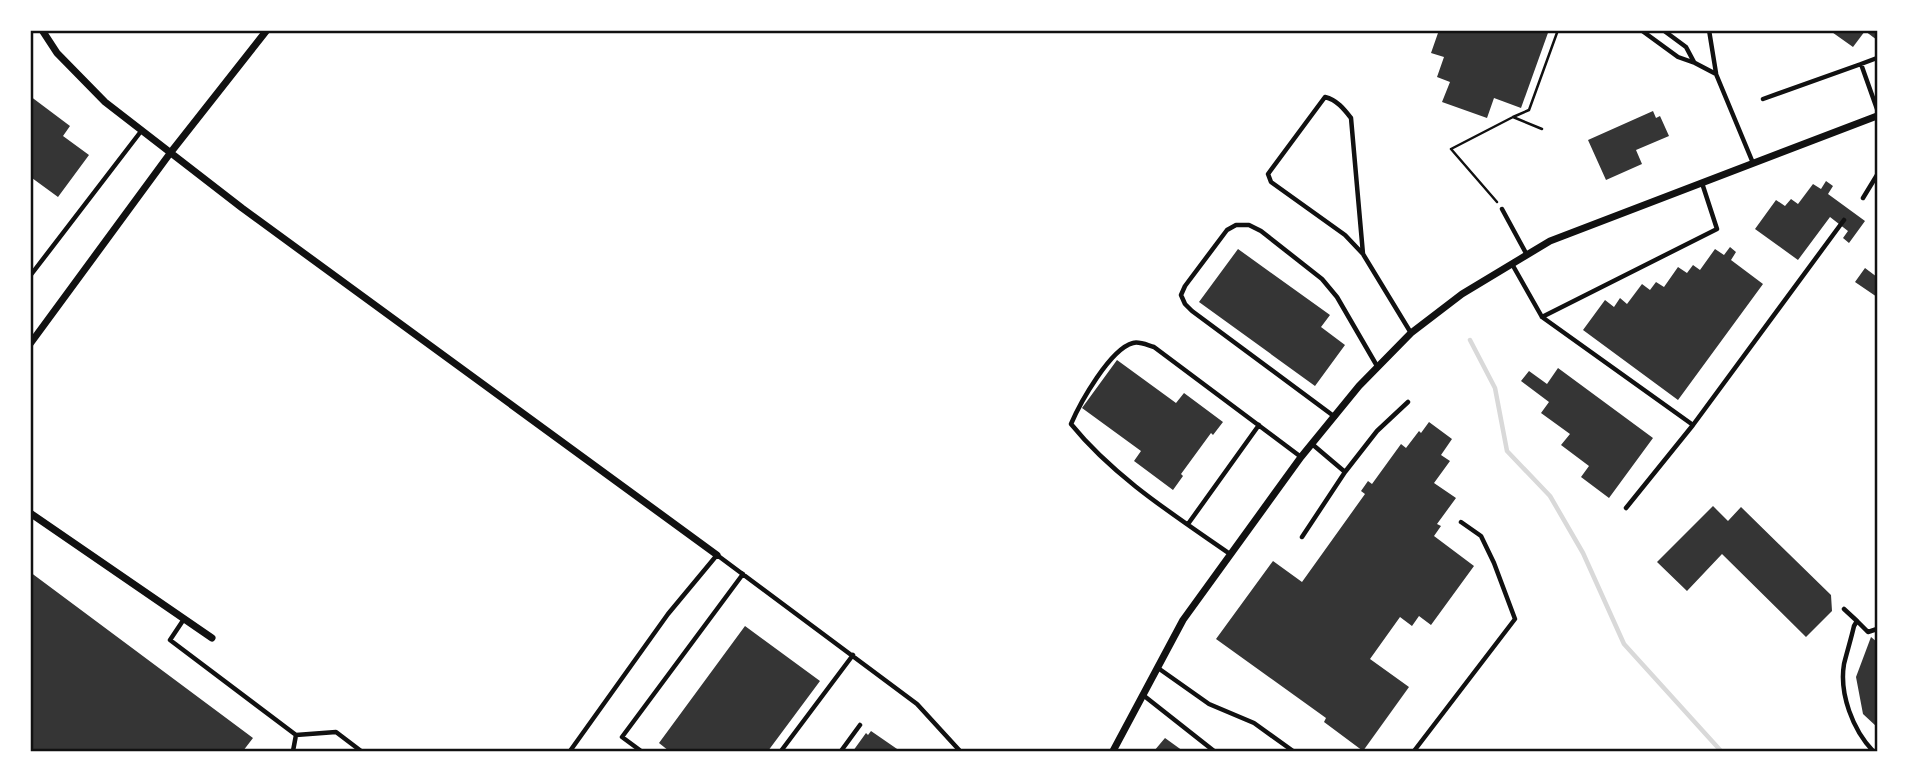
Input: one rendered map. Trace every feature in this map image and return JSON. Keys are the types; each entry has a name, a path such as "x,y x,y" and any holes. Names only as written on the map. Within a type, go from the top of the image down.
{"street":[{"path":"42,30 57,53 105,103 242,208 717,555"},
{"path":"30,344 171,152 267,30"},
{"path":"1113,751 1183,620 1301,457 1359,386 1411,333 1462,294 1550,241 1877,116"},
{"path":"30,513 212,638"}],"lane":[{"path":"1641,30 1678,57 1716,74"},
{"path":"1663,30 1686,47 1695,63"},
{"path":"1709,30 1716,74 1753,163"},
{"path":"1763,99 1877,58"},
{"path":"1861,64 1877,109"},
{"path":"1363,254 1351,118 1342,107 1325,97 1268,174 1270,182 1345,235 1363,254 1411,333"},
{"path":"30,276 142,130"},
{"path":"1863,198 1877,175"},
{"path":"1542,317 1717,229 1702,182"},
{"path":"1502,209 1527,255"},
{"path":"1626,508 1693,425 1844,219"},
{"path":"1335,418 1185,304 1181,295 1185,286 1227,230 1236,225 1249,225 1261,231 1322,279 1337,297 1378,367"},
{"path":"1512,264 1542,317 1693,425"},
{"path":"1231,555 1143,492 1089,447 1071,424 1082,400 1121,348 1136,342 1154,347 1301,457"},
{"path":"1303,537 1345,472 1377,431 1408,402"},
{"path":"1188,524 1259,425"},
{"path":"1312,444 1345,472"},
{"path":"1414,751 1515,619 1480,536 1461,522"},
{"path":"570,751 668,614 717,555 917,704 958,751"},
{"path":"641,751 622,737 743,574"},
{"path":"1844,609 1868,632 1877,629"},
{"path":"184,619 170,639 296,736 336,732 361,751"},
{"path":"1857,621 1844,667 1847,705 1863,740 1872,751"},
{"path":"781,751 853,655"},
{"path":"1157,668 1209,704 1254,723 1293,751"},
{"path":"1143,695 1214,751"},
{"path":"841,751 860,725"},
{"path":"293,751 296,736"}],"path":[{"path":"1502,209 1451,149 1528,110 1558,30"},
{"path":"1513,117 1542,129"}],"building":[{"path":"1431,30 1549,30 1521,108 1494,98 1487,118 1442,102 1450,82 1437,77 1444,57 1431,53 1438,33"},
{"path":"1829,30 1877,30 1877,40 1865,31 1853,47"},
{"path":"30,96 70,126 63,136 89,155 58,197 32,178 30,181"},
{"path":"1653,111 1656,118 1660,116 1669,136 1636,150 1642,164 1606,180 1588,140"},
{"path":"1826,181 1833,186 1828,194 1865,221 1849,243 1843,238 1848,231 1830,217 1798,260 1755,229 1776,200 1785,206 1791,199 1798,204 1813,184 1821,189"},
{"path":"1730,247 1736,252 1731,260 1763,284 1678,400 1583,330 1605,300 1614,307 1620,298 1627,304 1642,284 1650,290 1656,282 1664,287 1678,267 1687,273 1693,265 1700,270 1715,249 1724,255"},
{"path":"1238,249 1330,315 1321,327 1345,345 1315,386 1199,302"},
{"path":"1865,268 1877,277 1877,297 1855,282"},
{"path":"1117,360 1176,403 1184,393 1223,422 1213,435 1211,433 1181,474 1183,476 1173,490 1134,461 1141,451 1082,408"},
{"path":"1558,368 1653,438 1609,498 1581,477 1589,466 1561,445 1570,434 1541,413 1549,402 1521,381 1529,371 1547,384"},
{"path":"1429,422 1452,439 1441,455 1450,461 1434,483 1456,498 1437,524 1441,526 1434,536 1474,566 1431,625 1419,616 1412,626 1400,617 1370,659 1409,687 1363,751 1324,722 1326,718 1216,639 1273,561 1302,582 1365,494 1361,491 1368,481 1372,484 1401,444 1406,448"},
{"path":"1713,506 1728,521 1741,507 1831,595 1832,611 1806,637 1722,554 1687,591 1657,562"},
{"path":"30,572 253,738 243,751 30,751"},
{"path":"745,626 820,681 768,751 669,751 659,743"},
{"path":"1871,637 1877,642 1877,727 1863,714 1856,677"},
{"path":"871,731 900,751 853,751 866,733 868,735"},
{"path":"1165,738 1183,751 1154,751"}],"waterway":[{"path":"1470,340 1495,388 1507,451 1550,496 1583,553 1624,644 1721,751"}]}
